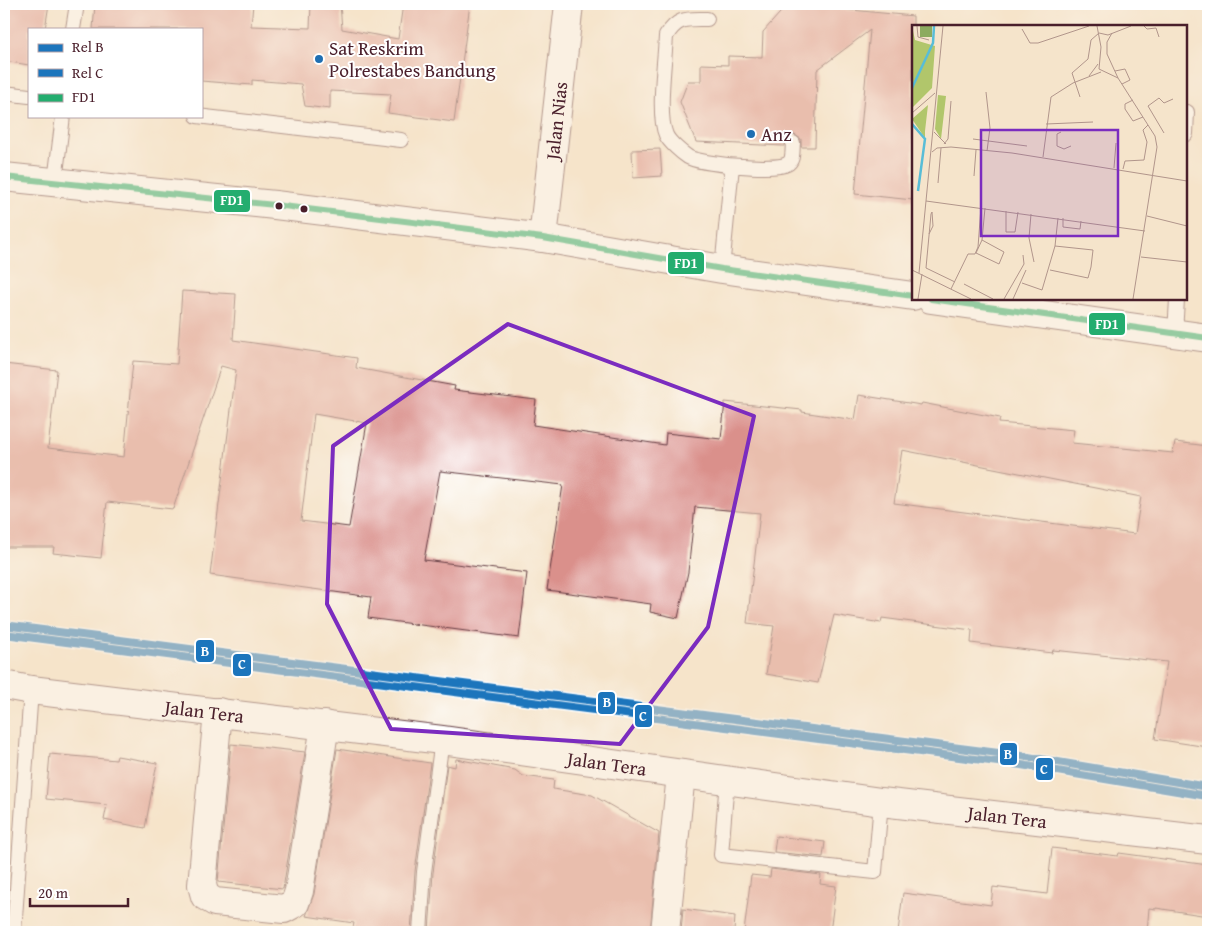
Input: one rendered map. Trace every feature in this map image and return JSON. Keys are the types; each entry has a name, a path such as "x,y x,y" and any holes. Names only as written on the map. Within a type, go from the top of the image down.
{"street":[{"name":"Jalan Nias","path":"542,238 570,4"},
{"path":"4,177 274,204 542,238 722,269 912,296"},
{"path":"938,300 1208,338"},
{"name":"Jalan Tera","path":"4,685 31,690 442,740 881,802 1208,840"},
{"path":"218,712 202,886 205,896 215,902 284,909 295,903 299,891 325,725"},
{"path":"665,932 680,774"}],"lane":[{"path":"74,28 76,4"},
{"path":"707,19 684,19 672,25 666,36 662,121 667,137 689,157 732,166 779,166 787,164 792,159 793,143"},
{"path":"4,93 28,96"},
{"path":"202,117 401,140"},
{"path":"55,182 63,118"},
{"path":"722,269 732,166"},
{"path":"1175,334 1177,300"},
{"path":"14,932 31,690"},
{"path":"420,932 424,872 442,740"},
{"path":"727,780 721,855 875,872 881,802"}],"highlighted area":[{"path":"508,324 754,416 708,627 620,744 391,729 327,604 333,446"}],"building":[{"path":"4,4 49,4 45,28 28,28 28,65 4,61"},
{"path":"95,4 253,4 251,26 310,28 311,4 340,4 342,29 398,39 403,4 470,4 454,122 388,113 391,94 330,91 330,109 305,106 301,84 252,80 252,85 202,81 202,28 93,28"},
{"path":"788,4 841,4 841,9 913,16 912,200 855,194 870,30 817,70 815,147 801,147 801,139 793,134 786,138 784,146 696,142 680,102 688,81 701,81 701,64 728,65 728,56 762,57 763,32"},
{"path":"660,149 662,176 633,178 632,150"},
{"path":"182,291 236,294 233,340 357,358 356,368 455,386 454,390 536,400 533,425 665,445 666,433 721,439 725,402 802,410 802,412 855,420 859,395 921,405 922,403 1000,418 999,423 1074,430 1072,443 1173,453 1175,442 1208,446 1208,747 1155,739 1167,662 1053,650 1052,653 971,643 972,630 882,618 881,623 834,615 818,683 766,674 774,626 747,623 760,513 695,507 688,572 678,618 650,612 651,604 547,590 563,485 440,471 424,560 527,573 519,638 368,618 371,597 210,575 236,370 221,366 173,509 107,502 101,558 53,553 54,547 4,547 4,477 8,399 4,399 4,364 57,370 48,448 124,457 133,361 177,364","holes":["314,414 367,423 349,527 301,521","902,450 1141,497 1135,534 894,503"]},
{"path":"231,744 305,752 283,889 218,882"},
{"path":"337,749 430,763 415,871 411,932 352,932 354,923 306,916 314,894"},
{"path":"50,754 116,760 117,756 157,763 145,828 104,820 107,805 46,799"},
{"path":"456,759 515,770 523,776 554,780 553,789 592,795 659,833 650,932 429,932 433,873 447,765 455,767"},
{"path":"776,836 825,842 823,857 774,852"},
{"path":"1052,848 1118,856 1119,853 1208,865 1208,916 1149,908 1147,932 898,932 903,893 991,905 993,887 1047,894"},
{"path":"771,869 821,875 820,884 836,886 830,932 744,932 751,875 770,877"},
{"path":"683,909 735,916 734,932 681,932"}],"rail line":[{"name":"B","path":"4,625 1022,756 1208,787"},
{"name":"C","path":"4,634 1021,765 1207,796"}],"transit line":[{"name":"FD1","path":"4,177 275,205 543,238 722,269 912,296"},
{"name":"FD1","path":"938,300 1208,338"}],"place":[{"name":"Sat Reskrim Polrestabes Bandung","path":"319,59"},
{"name":"Anz","path":"751,134"}]}
